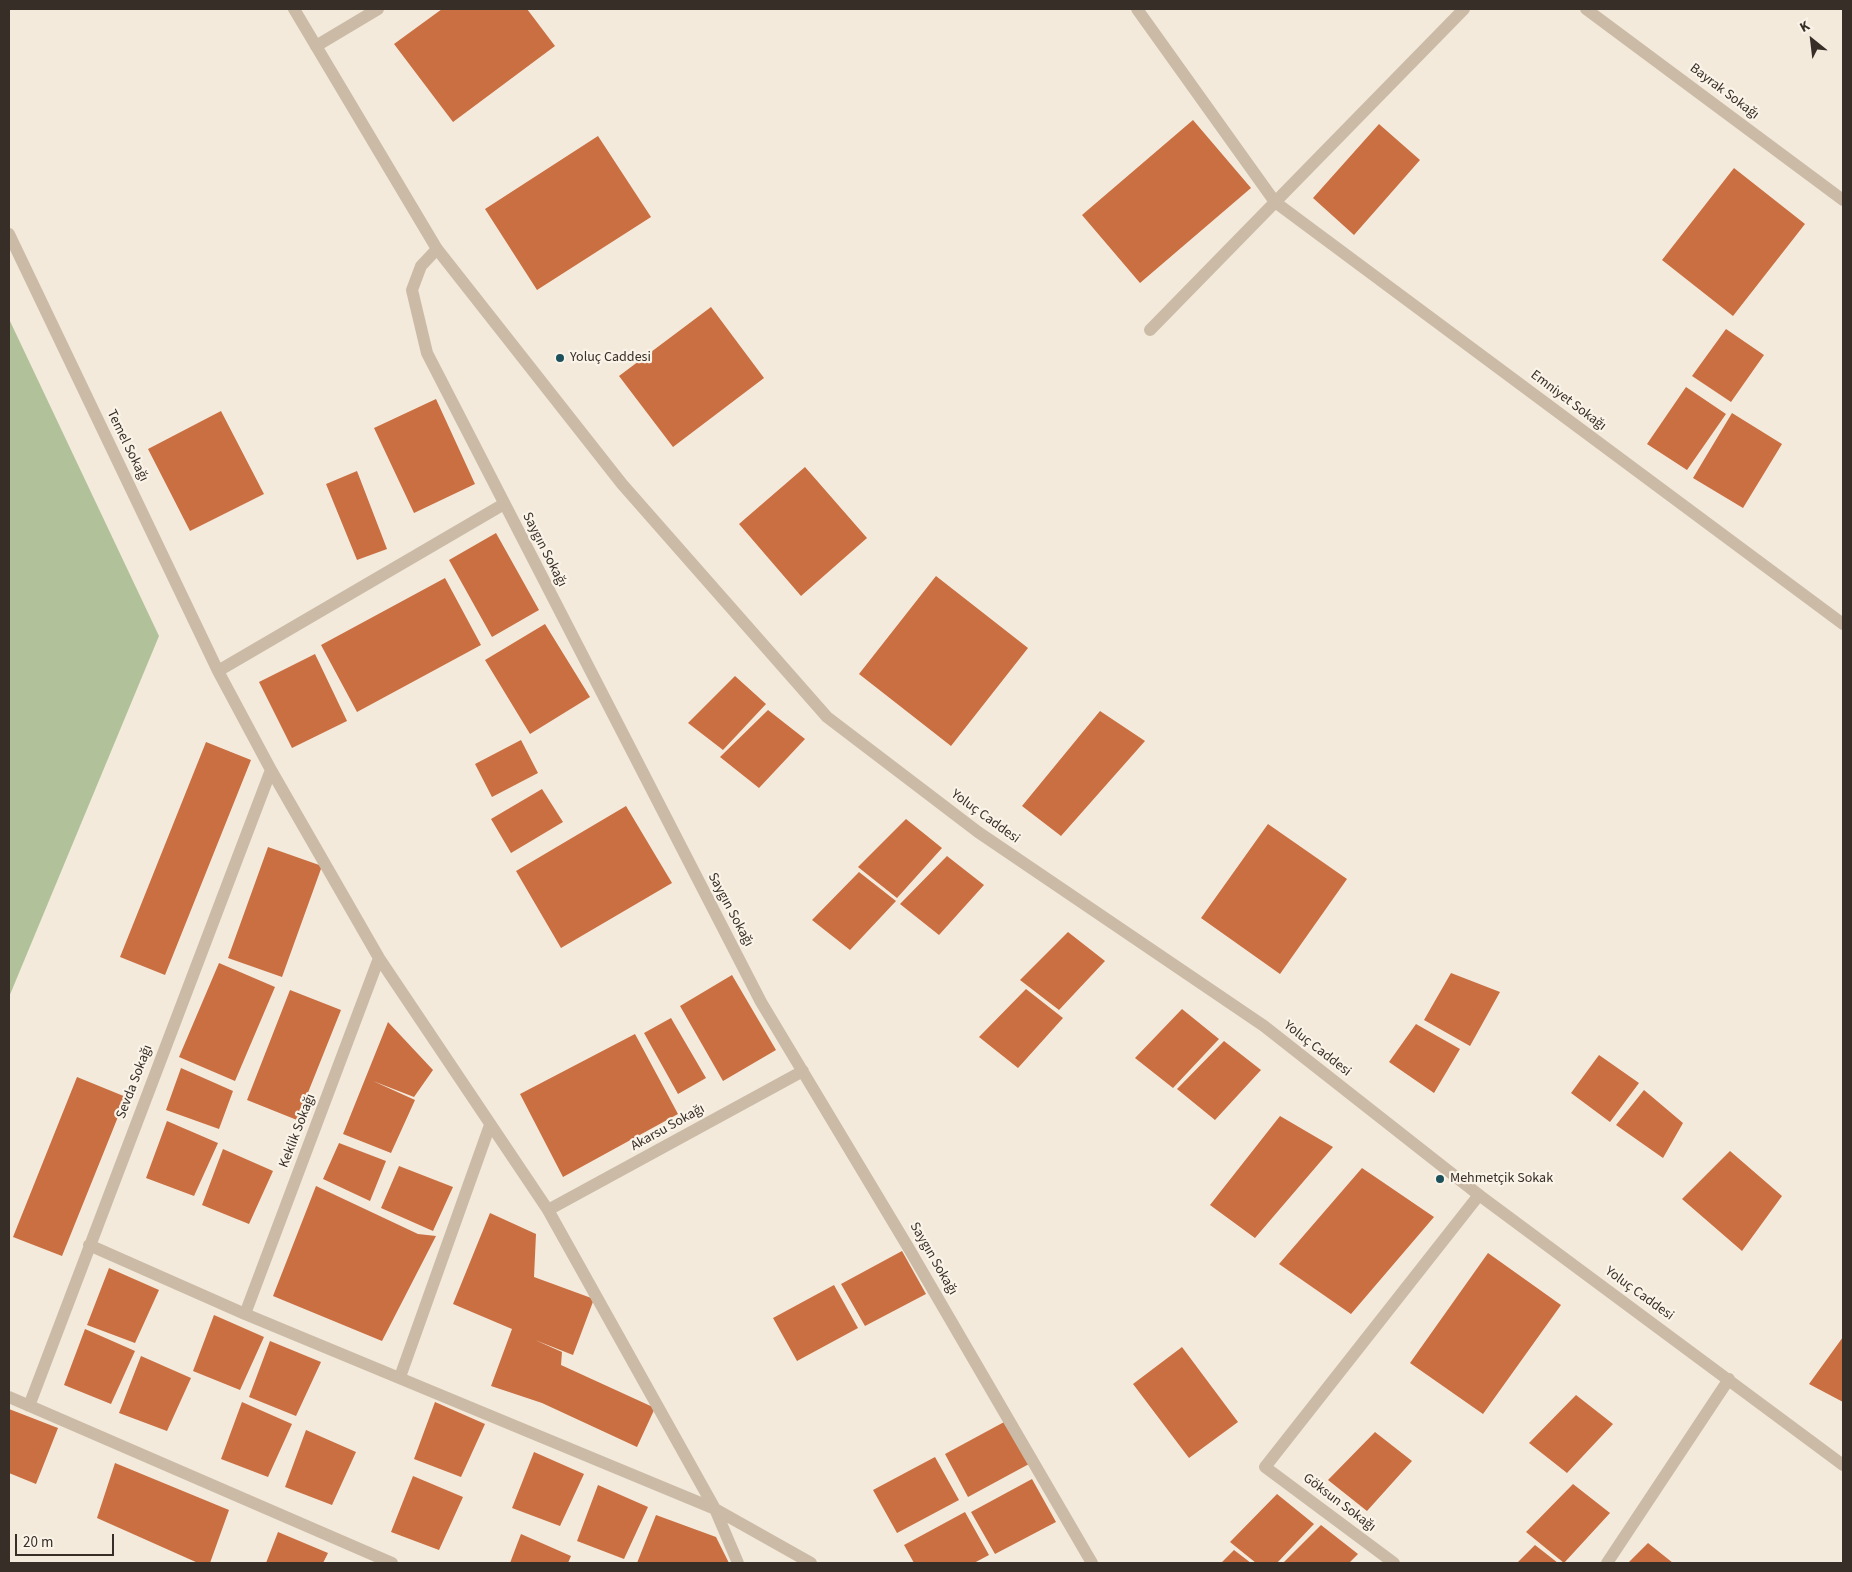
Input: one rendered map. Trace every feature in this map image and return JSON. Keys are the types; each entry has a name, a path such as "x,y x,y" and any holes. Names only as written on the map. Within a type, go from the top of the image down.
{"street":[{"name":"Yoluç Caddesi","path":"294,9 437,248 622,484 827,717 978,832 1264,1026 1479,1195 1843,1465"},
{"path":"316,46 378,9"},
{"name":"Emniyet Sokağı","path":"1137,9 1275,202 1843,624"},
{"path":"1150,330 1464,9"},
{"name":"Bayrak Sokağı","path":"1586,9 1843,200"},
{"name":"Temel Sokağı","path":"9,234 218,671 271,770 379,958 548,1210 715,1509 738,1563"},
{"name":"Saygın Sokağı","path":"437,248 421,266 412,290 427,353 761,1002 908,1247 1092,1563"},
{"path":"218,671 504,504"},
{"name":"Sevda Sokağı","path":"29,1406 271,770"},
{"name":"Keklik Sokağı","path":"245,1314 379,958"},
{"name":"Akarsu Sokağı","path":"548,1210 802,1071"},
{"path":"400,1377 490,1125"},
{"name":"Göksun Sokağı","path":"1394,1563 1265,1467 1479,1195"},
{"path":"89,1245 245,1314 715,1509 811,1563"},
{"path":"1607,1563 1729,1379"},
{"path":"9,1397 392,1563"}],"green space":[{"path":"9,319 159,636 9,997"}],"building":[{"path":"442,9 527,9 555,46 453,122 394,44"},
{"path":"1193,120 1251,188 1140,283 1082,215"},
{"path":"1379,124 1420,160 1354,235 1313,198"},
{"path":"598,136 651,217 537,290 485,209"},
{"path":"1734,168 1805,224 1733,316 1662,260"},
{"path":"711,307 764,378 673,447 619,376"},
{"path":"1726,329 1764,355 1731,402 1692,376"},
{"path":"1686,387 1726,414 1687,470 1647,444"},
{"path":"436,399 475,484 414,513 374,428"},
{"path":"221,411 264,494 190,531 148,449"},
{"path":"1732,413 1782,444 1743,508 1693,478"},
{"path":"805,467 867,538 801,596 739,524"},
{"path":"357,471 387,549 357,560 326,484"},
{"path":"496,533 539,610 492,637 449,560"},
{"path":"936,576 1028,648 951,746 859,674"},
{"path":"445,578 481,645 357,712 321,645"},
{"path":"545,624 590,697 530,734 485,660"},
{"path":"315,654 347,721 292,748 259,682"},
{"path":"735,676 766,704 723,750 688,723"},
{"path":"768,710 805,739 759,788 720,757"},
{"path":"1100,711 1145,741 1061,836 1022,806"},
{"path":"521,740 538,773 492,797 475,764"},
{"path":"206,742 251,760 165,975 120,957"},
{"path":"542,789 563,822 511,853 491,819"},
{"path":"626,806 672,883 561,948 516,871"},
{"path":"906,819 942,848 897,898 858,867"},
{"path":"1268,824 1347,879 1280,974 1201,918"},
{"path":"268,847 322,866 282,977 228,958"},
{"path":"947,856 984,885 939,935 900,904"},
{"path":"859,872 896,901 850,950 812,920"},
{"path":"1068,932 1105,961 1059,1010 1020,980"},
{"path":"219,963 275,987 235,1081 179,1057"},
{"path":"1451,973 1500,992 1470,1046 1424,1020"},
{"path":"732,975 776,1050 723,1081 680,1006"},
{"path":"1026,989 1063,1018 1018,1068 979,1037"},
{"path":"290,990 341,1010 297,1120 247,1100"},
{"path":"1182,1009 1219,1039 1173,1088 1135,1058"},
{"path":"671,1018 706,1078 678,1094 644,1033"},
{"path":"388,1022 433,1070 414,1097 373,1081 415,1100 391,1153 343,1134"},
{"path":"1416,1024 1460,1049 1434,1093 1389,1062"},
{"path":"635,1034 678,1114 563,1177 520,1094"},
{"path":"1224,1041 1261,1070 1215,1120 1177,1089"},
{"path":"1599,1055 1639,1083 1610,1122 1571,1093"},
{"path":"181,1068 233,1091 219,1129 166,1110"},
{"path":"77,1077 126,1097 62,1256 13,1237"},
{"path":"1644,1090 1683,1123 1663,1158 1616,1125"},
{"path":"1280,1116 1333,1147 1255,1238 1210,1205"},
{"path":"167,1121 218,1143 194,1196 146,1178"},
{"path":"339,1143 386,1161 370,1201 323,1179"},
{"path":"223,1149 273,1171 249,1224 202,1205"},
{"path":"1730,1151 1782,1196 1742,1251 1682,1199"},
{"path":"399,1166 453,1187 433,1231 381,1208"},
{"path":"1362,1168 1434,1217 1351,1314 1279,1264"},
{"path":"316,1186 418,1234 436,1236 382,1341 273,1296"},
{"path":"490,1213 536,1234 534,1277 594,1299 573,1355 535,1340 562,1352 561,1365 655,1408 637,1447 542,1403 491,1386 512,1329 453,1304"},
{"path":"902,1251 926,1294 865,1326 841,1284"},
{"path":"1488,1253 1561,1305 1483,1414 1410,1363"},
{"path":"109,1268 159,1290 135,1343 87,1325"},
{"path":"834,1285 858,1328 797,1361 773,1318"},
{"path":"214,1315 264,1337 240,1390 193,1371"},
{"path":"85,1329 135,1351 111,1404 64,1385"},
{"path":"1843,1337 1843,1402 1809,1384"},
{"path":"270,1341 321,1362 296,1416 249,1397"},
{"path":"1182,1347 1238,1422 1189,1458 1133,1384"},
{"path":"141,1356 191,1378 167,1431 119,1413"},
{"path":"1576,1395 1613,1424 1567,1473 1529,1443"},
{"path":"242,1402 292,1424 268,1477 221,1459"},
{"path":"435,1402 485,1424 461,1477 414,1459"},
{"path":"9,1409 58,1428 36,1484 9,1473"},
{"path":"1006,1421 1029,1464 968,1497 945,1454"},
{"path":"306,1430 356,1452 332,1505 285,1487"},
{"path":"1375,1432 1412,1461 1367,1511 1328,1480"},
{"path":"534,1452 584,1474 560,1526 512,1508"},
{"path":"935,1457 959,1500 897,1533 873,1490"},
{"path":"115,1463 229,1510 210,1563 198,1563 97,1518"},
{"path":"413,1476 463,1497 439,1550 391,1532"},
{"path":"1032,1479 1056,1522 995,1554 971,1512"},
{"path":"1573,1484 1610,1513 1564,1563 1526,1532"},
{"path":"598,1485 648,1507 624,1559 577,1541"},
{"path":"1277,1494 1314,1524 1277,1563 1256,1563 1230,1542"},
{"path":"965,1512 989,1555 974,1563 914,1563 904,1545"},
{"path":"656,1515 716,1537 729,1563 637,1563"},
{"path":"1321,1525 1358,1554 1349,1563 1283,1563"},
{"path":"278,1532 328,1553 323,1563 266,1563"},
{"path":"521,1534 571,1556 568,1563 510,1563"},
{"path":"1648,1543 1673,1563 1628,1563"},
{"path":"1535,1545 1558,1563 1517,1563"},
{"path":"1234,1550 1251,1563 1221,1563"}],"place":[{"name":"Yoluç Caddesi","path":"560,358"},
{"name":"Mehmetçik Sokak","path":"1440,1179"}]}
